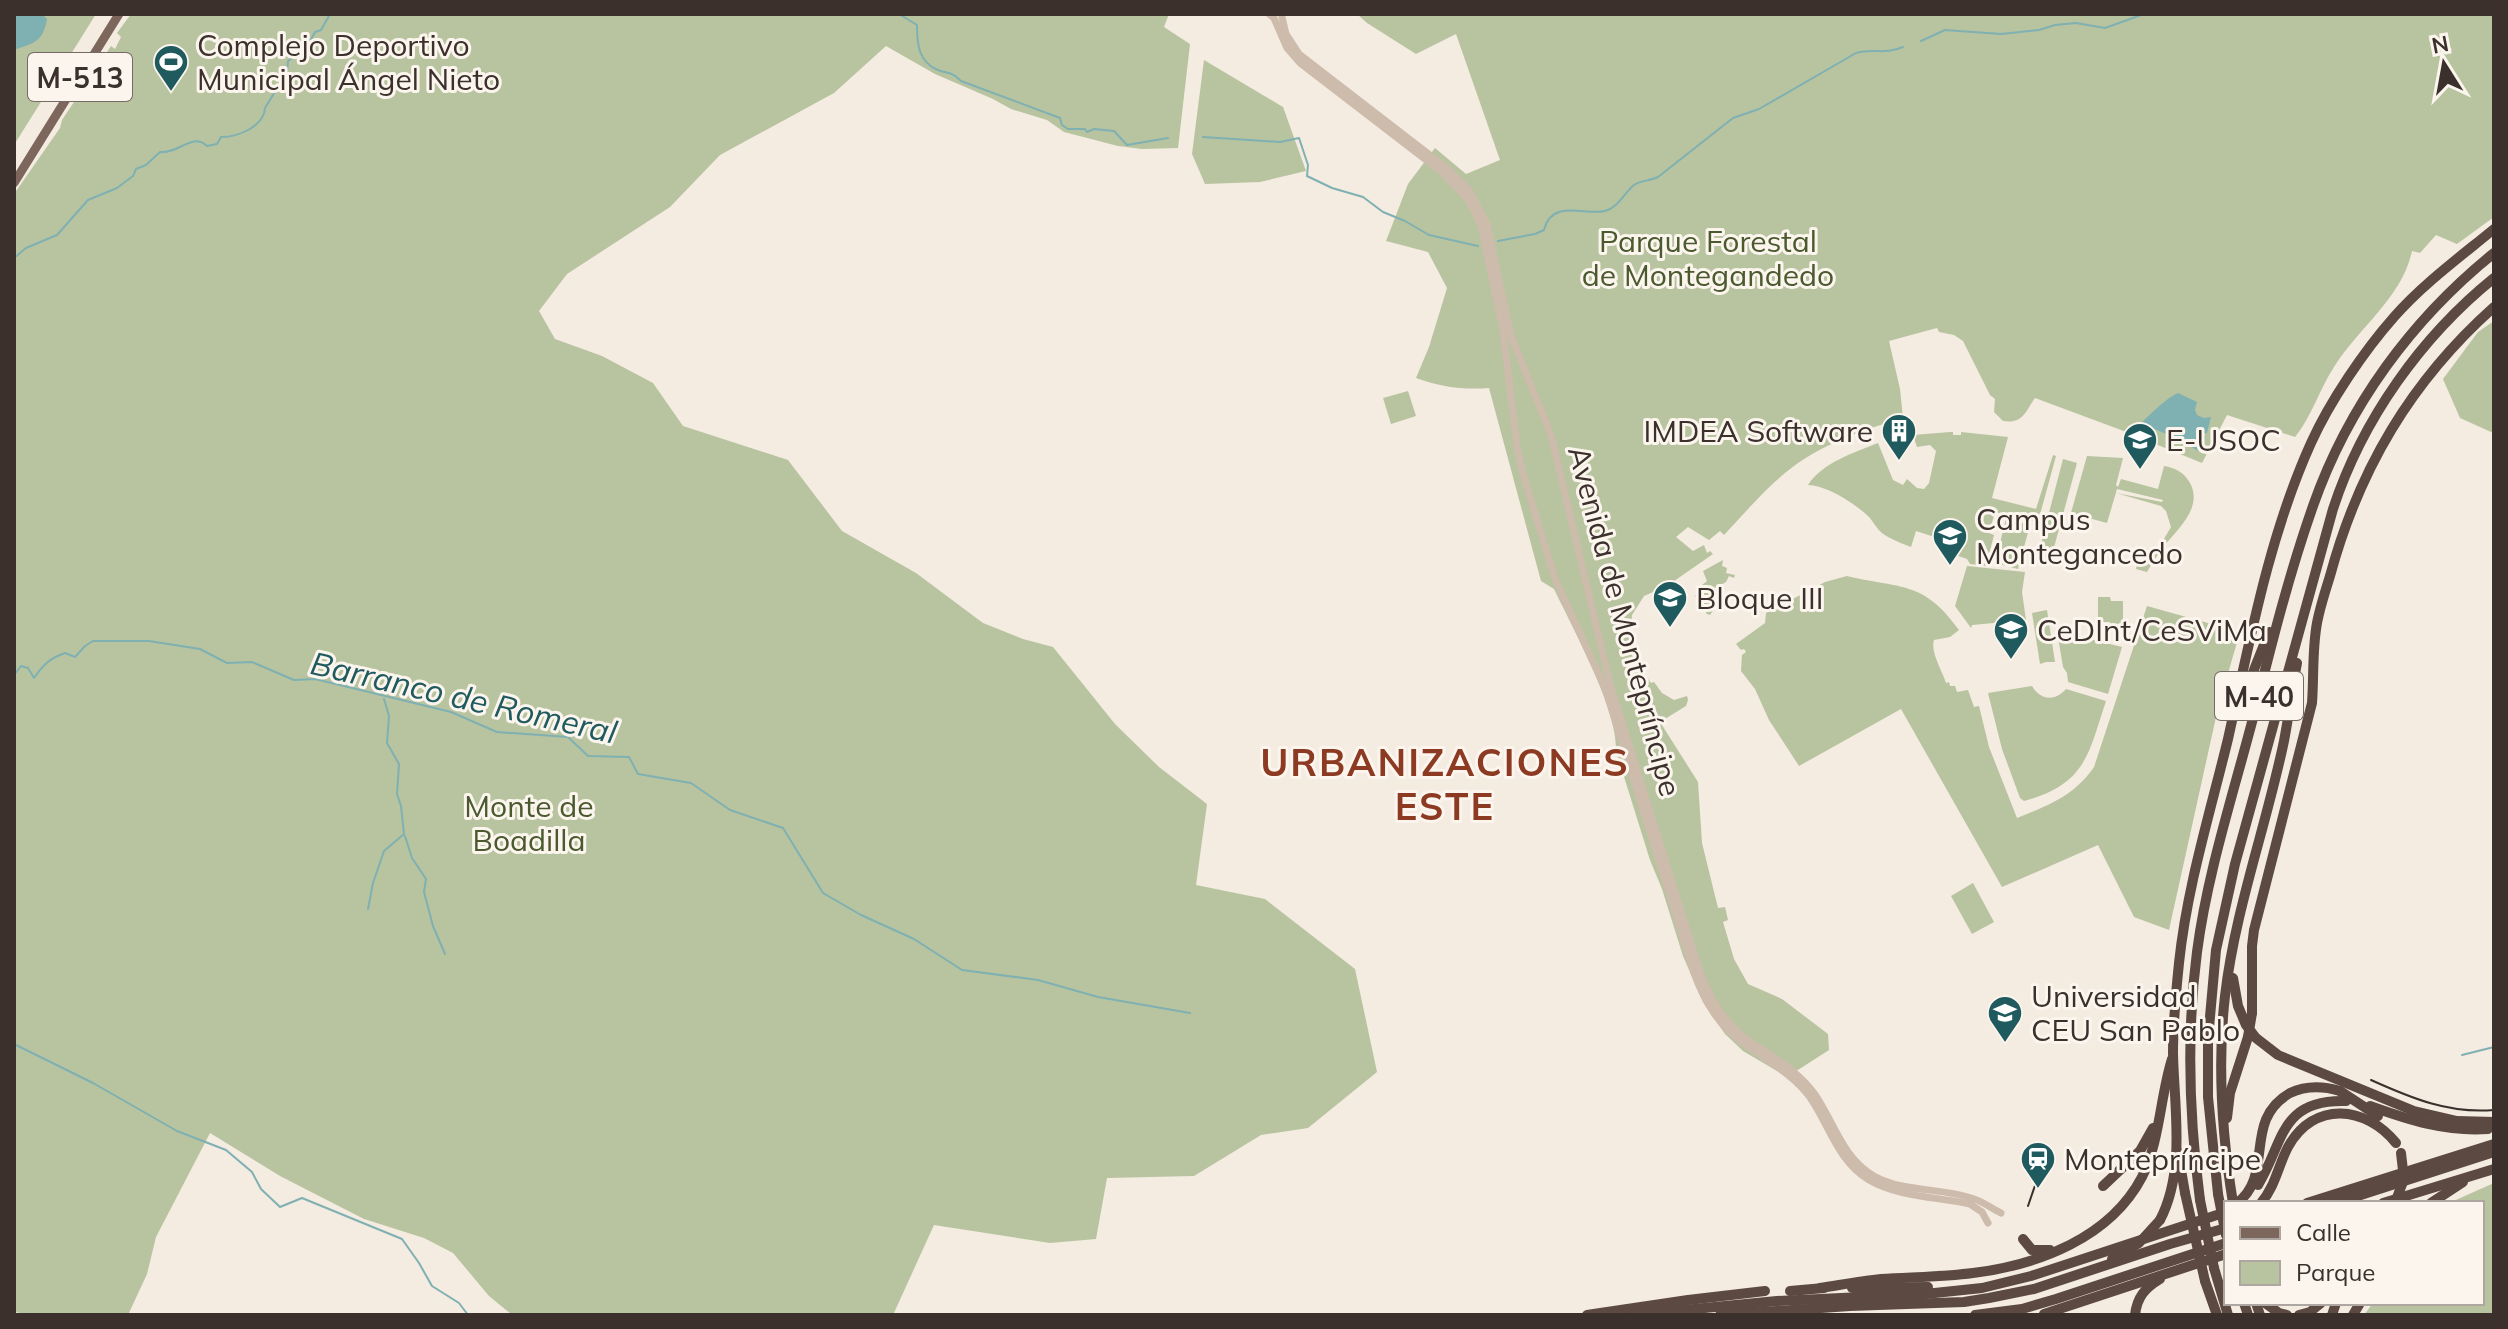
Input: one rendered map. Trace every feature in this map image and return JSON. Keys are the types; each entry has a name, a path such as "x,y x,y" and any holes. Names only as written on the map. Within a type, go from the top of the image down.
{"highway":[{"path":"2214,1315 2176,1142 2173,1054 2186,919 2268,572 2285,511 2312,441 2356,364 2395,316 2432,279 2494,229"},
{"name":"M-40","path":"2224,1302 2200,1200 2189,1099 2189,1040 2197,951 2216,861 2288,582 2318,492 2356,412 2389,361 2442,299 2494,253"},
{"name":"M-40","path":"2224,1225 2208,1097 2208,1039 2216,950 2235,864 2310,590 2340,488 2373,420 2430,340 2455,312 2494,278"},
{"path":"2226,1144 2230,1093 2248,1037 2252,1013 2254,930 2312,703 2317,621 2347,519 2390,428 2445,355 2494,307"},
{"path":"2228,736 2288,582"},
{"path":"2234,1201 2221,1095 2225,997 2234,943 2284,742 2310,590"},
{"path":"2234,943 2233,990 2238,1006 2246,1025 2269,1049 2293,1063 2414,1111 2457,1121 2494,1125"},
{"path":"1790,1291 2007,1267 2068,1246 2090,1234 2129,1197 2150,1159 2173,1054"},
{"path":"2238,1201 2254,1182 2260,1135 2268,1114 2287,1095 2306,1088 2328,1088 2378,1116 2394,1134 2404,1179 2396,1201"},
{"path":"2245,1201 2261,1181 2287,1124 2312,1106 2343,1096"},
{"path":"2370,1106 2415,1122 2445,1128 2474,1130 2494,1125"},
{"path":"2103,1186 2140,1151 2159,1115"},
{"path":"2263,1201 2295,1137 2321,1117 2358,1115 2381,1127 2398,1148"},
{"path":"2080,1275 2139,1243 2160,1220 2169,1199 2176,1142"},
{"path":"2313,1201 2494,1144"},
{"path":"2342,1201 2494,1152"},
{"path":"2390,1201 2494,1169"},
{"path":"2434,1201 2475,1175"},
{"path":"1632,1315 1777,1301 1982,1288 2031,1276 2224,1212"},
{"path":"1720,1315 1964,1302 2034,1289 2224,1227"},
{"path":"2023,1239 2032,1250 2040,1252 2068,1246"},
{"path":"1975,1315 2022,1309 2224,1244"},
{"path":"2044,1314 2224,1255"},
{"path":"2135,1315 2143,1292 2169,1273"},
{"path":"1820,1288 1982,1288"},
{"path":"1587,1315 1765,1291"},
{"path":"2268,1305 2287,1315"},
{"path":"2299,1315 2319,1305"}],"main road":[{"name":"M-513","path":"14,183 119,14"}],"street":[{"name":"Avenida de Montepríncipe","path":"1278,16 1299,54 1448,169 1469,190 1480,207 1492,243 1513,342 1551,435 1610,684 1700,972 1712,1001 1736,1031 1780,1060 1803,1080 1819,1101 1848,1154 1870,1174 1889,1182 1973,1198 2001,1213"},
{"name":"Avenida de Montepríncipe","path":"1278,16 1281,37 1294,57 1454,183 1468,199 1481,225 1503,331 1522,470 1555,579 1605,688 1694,973 1707,1004 1732,1034 1777,1065 1798,1084 1814,1104 1843,1156 1866,1179 1888,1188 1970,1204 1982,1212 1988,1223"}],"green space":[{"path":"14,14 96,14 14,145"},
{"name":"Monte de Boadilla","path":"131,14 1169,14 1164,27 1190,44 1178,148 1118,146 1064,132 1047,120 1011,109 935,74 886,46 834,93 720,155 670,207 567,274 539,311 555,339 602,356 653,383 683,426 788,460 842,531 916,573 983,623 1053,647 1115,724 1159,767 1207,804 1196,885 1265,899 1355,969 1377,1072 1308,1128 1261,1135 1194,1176 1107,1178 1096,1239 1050,1243 934,1225 893,1315 512,1315 489,1296 453,1253 424,1238 364,1219 280,1176 210,1133 156,1237 147,1274 128,1315 33,1315 14,1312 14,194 111,46 115,49 121,37 117,33"},
{"name":"Parque Forestal de Montegandedo","path":"1357,14 2494,14 2494,217 2457,244 2436,235 2420,253 2412,251 2407,268 2390,298 2344,352 2295,437 2227,415 2202,463 2035,398 2019,419 2003,421 1994,412 1995,399 1990,395 1963,341 1954,335 1939,332 1937,328 1889,341 1903,418 1841,440 1798,463 1769,487 1724,535 1720,531 1709,540 1688,527 1676,537 1693,551 1704,545 1707,553 1710,551 1713,554 1667,586 1644,596 1632,615 1629,651 1651,683 1654,682 1662,693 1674,700 1687,696 1686,706 1660,722 1698,782 1702,843 1718,908 1725,907 1728,920 1723,922 1734,959 1748,984 1782,999 1828,1034 1829,1050 1787,1077 1743,1051 1725,1034 1703,1002 1683,956 1616,751 1615,734 1602,692 1554,589 1541,581 1489,388 1452,387 1416,378 1447,288 1428,252 1386,241 1408,184 1435,148 1466,174 1500,160 1456,34 1416,54"},
{"path":"1204,60 1283,107 1306,171 1260,182 1205,184 1192,154"},
{"path":"2494,321 2494,431 2491,432 2460,418 2443,379 2478,332"},
{"path":"1408,391 1416,416 1391,424 1383,398"},
{"path":"1953,432 1953,435 1961,435 1961,432 2008,437 1992,498 2036,509 2053,455 2056,456 2038,522 1995,512 1989,533 1994,535 1986,566 1970,564 1967,559 1947,552 1950,542 1916,531 1911,547 1896,541 1882,533 1870,518 1850,502 1833,492 1808,485 1830,464 1878,443 1893,480 1903,485 1907,479 1917,488 1924,489 1929,483 1936,451 1930,445 1917,447 1913,435"},
{"path":"2087,456 2123,458 2118,487 2121,479 2158,489 2164,466 2179,471 2190,483 2193,493 2191,511 2147,572 2136,569 2141,548 2158,549 2171,527 2166,511 2161,506 2116,493 2163,500 2117,489 2107,523 2074,514 2069,520"},
{"path":"2063,459 2077,463 2050,562 2037,559"},
{"path":"2006,519 2030,525 2018,569 1995,563"},
{"path":"1723,560 1726,573 1735,575 1710,591 1723,596 1710,615 1695,596 1700,588 1707,590 1702,585 1707,581 1703,571"},
{"path":"1967,566 2025,572 2022,592 2026,620 1972,625 1971,628 1955,606"},
{"path":"1847,576 1922,594 1934,602 1959,630 1950,637 1934,640 1935,655 1946,683 1955,686 1957,692 1968,690 1974,707 1979,706 1989,747 2017,818 2069,792 2094,767 2147,606 2240,632 2218,708 2169,930 2134,917 2098,845 2002,887 1901,709 1799,766 1769,720 1755,689 1741,671 1742,655 1746,652 1736,644 1765,623 1766,613 1825,582"},
{"path":"2098,597 2123,601 2123,626 2098,622"},
{"path":"2047,610 2055,662 2040,664 2032,613"},
{"path":"2057,631 2122,647 2108,694 2068,682"},
{"path":"2032,686 2043,697 2057,696 2066,689 2106,701 2082,765 2060,786 2024,801 2020,798 2002,749 1988,693"},
{"path":"1973,883 1994,922 1972,934 1951,896"},
{"path":"2494,1183 2494,1315 2364,1315 2372,1305 2484,1305 2484,1201 2454,1201"}],"water":[{"path":"14,14 42,14 47,19 40,37 14,50"},
{"path":"2178,393 2197,402 2197,415 2211,417 2207,433 2201,434 2205,437 2198,451 2141,423 2163,402"}],"waterway":[{"path":"14,258 26,248 57,235 88,200 117,188 160,152 196,141 207,146 217,144 221,137 243,133 255,125 287,72 288,61 306,49 330,14"},
{"path":"899,14 917,25 918,45 926,62 961,81 1060,118 1062,125 1068,129 1114,131 1127,145 1168,138"},
{"path":"1921,41 1945,30 2001,34 2076,23 2105,28 2144,14"},
{"path":"1498,241 1544,230 1548,220 1562,211 1597,212 1610,209 1634,185 1658,177 1733,118 1759,109 1856,53 1903,47"},
{"path":"1203,137 1280,142 1299,138 1308,165 1307,176 1332,188 1363,197 1383,212 1429,235 1478,246"},
{"name":"Barranco de Romeral","path":"14,675 21,666 28,668 34,678 51,660 65,653 75,657 93,641 149,641 200,649 227,663 252,662 294,680 315,679 451,712 497,732 568,737 588,756 629,757 638,774 691,783 730,810 783,828 823,893 861,915 914,939 962,970 1038,980 1098,997 1190,1013"},
{"path":"368,909 384,851 404,834 397,794 399,764 387,743 389,716 384,699"},
{"path":"405,836 412,858 426,879 424,892 445,954"},
{"path":"14,1044 93,1083 177,1131 226,1150 252,1172 261,1189 280,1207 302,1198 402,1239 432,1286 459,1303 468,1315"},
{"path":"2462,1055 2494,1047"}],"tram line":[{"path":"2371,1080 2446,1107 2494,1110"},
{"path":"2028,1206 2041,1168"}],"place":[{"name":"Complejo Deportivo Municipal Ángel Nieto","path":"171,93"},
{"name":"IMDEA Software","path":"1899,462"},
{"name":"E-USOC","path":"2140,471"},
{"name":"Campus Montegancedo","path":"1950,567"},
{"name":"Bloque III","path":"1670,629"},
{"name":"CeDInt/CeSViMa","path":"2011,661"},
{"name":"Universidad CEU San Pablo","path":"2005,1044"},
{"name":"Montepríncipe","path":"2038,1190"}],"district":[{"name":"URBANIZACIONES ESTE","path":"1445,784"}]}
